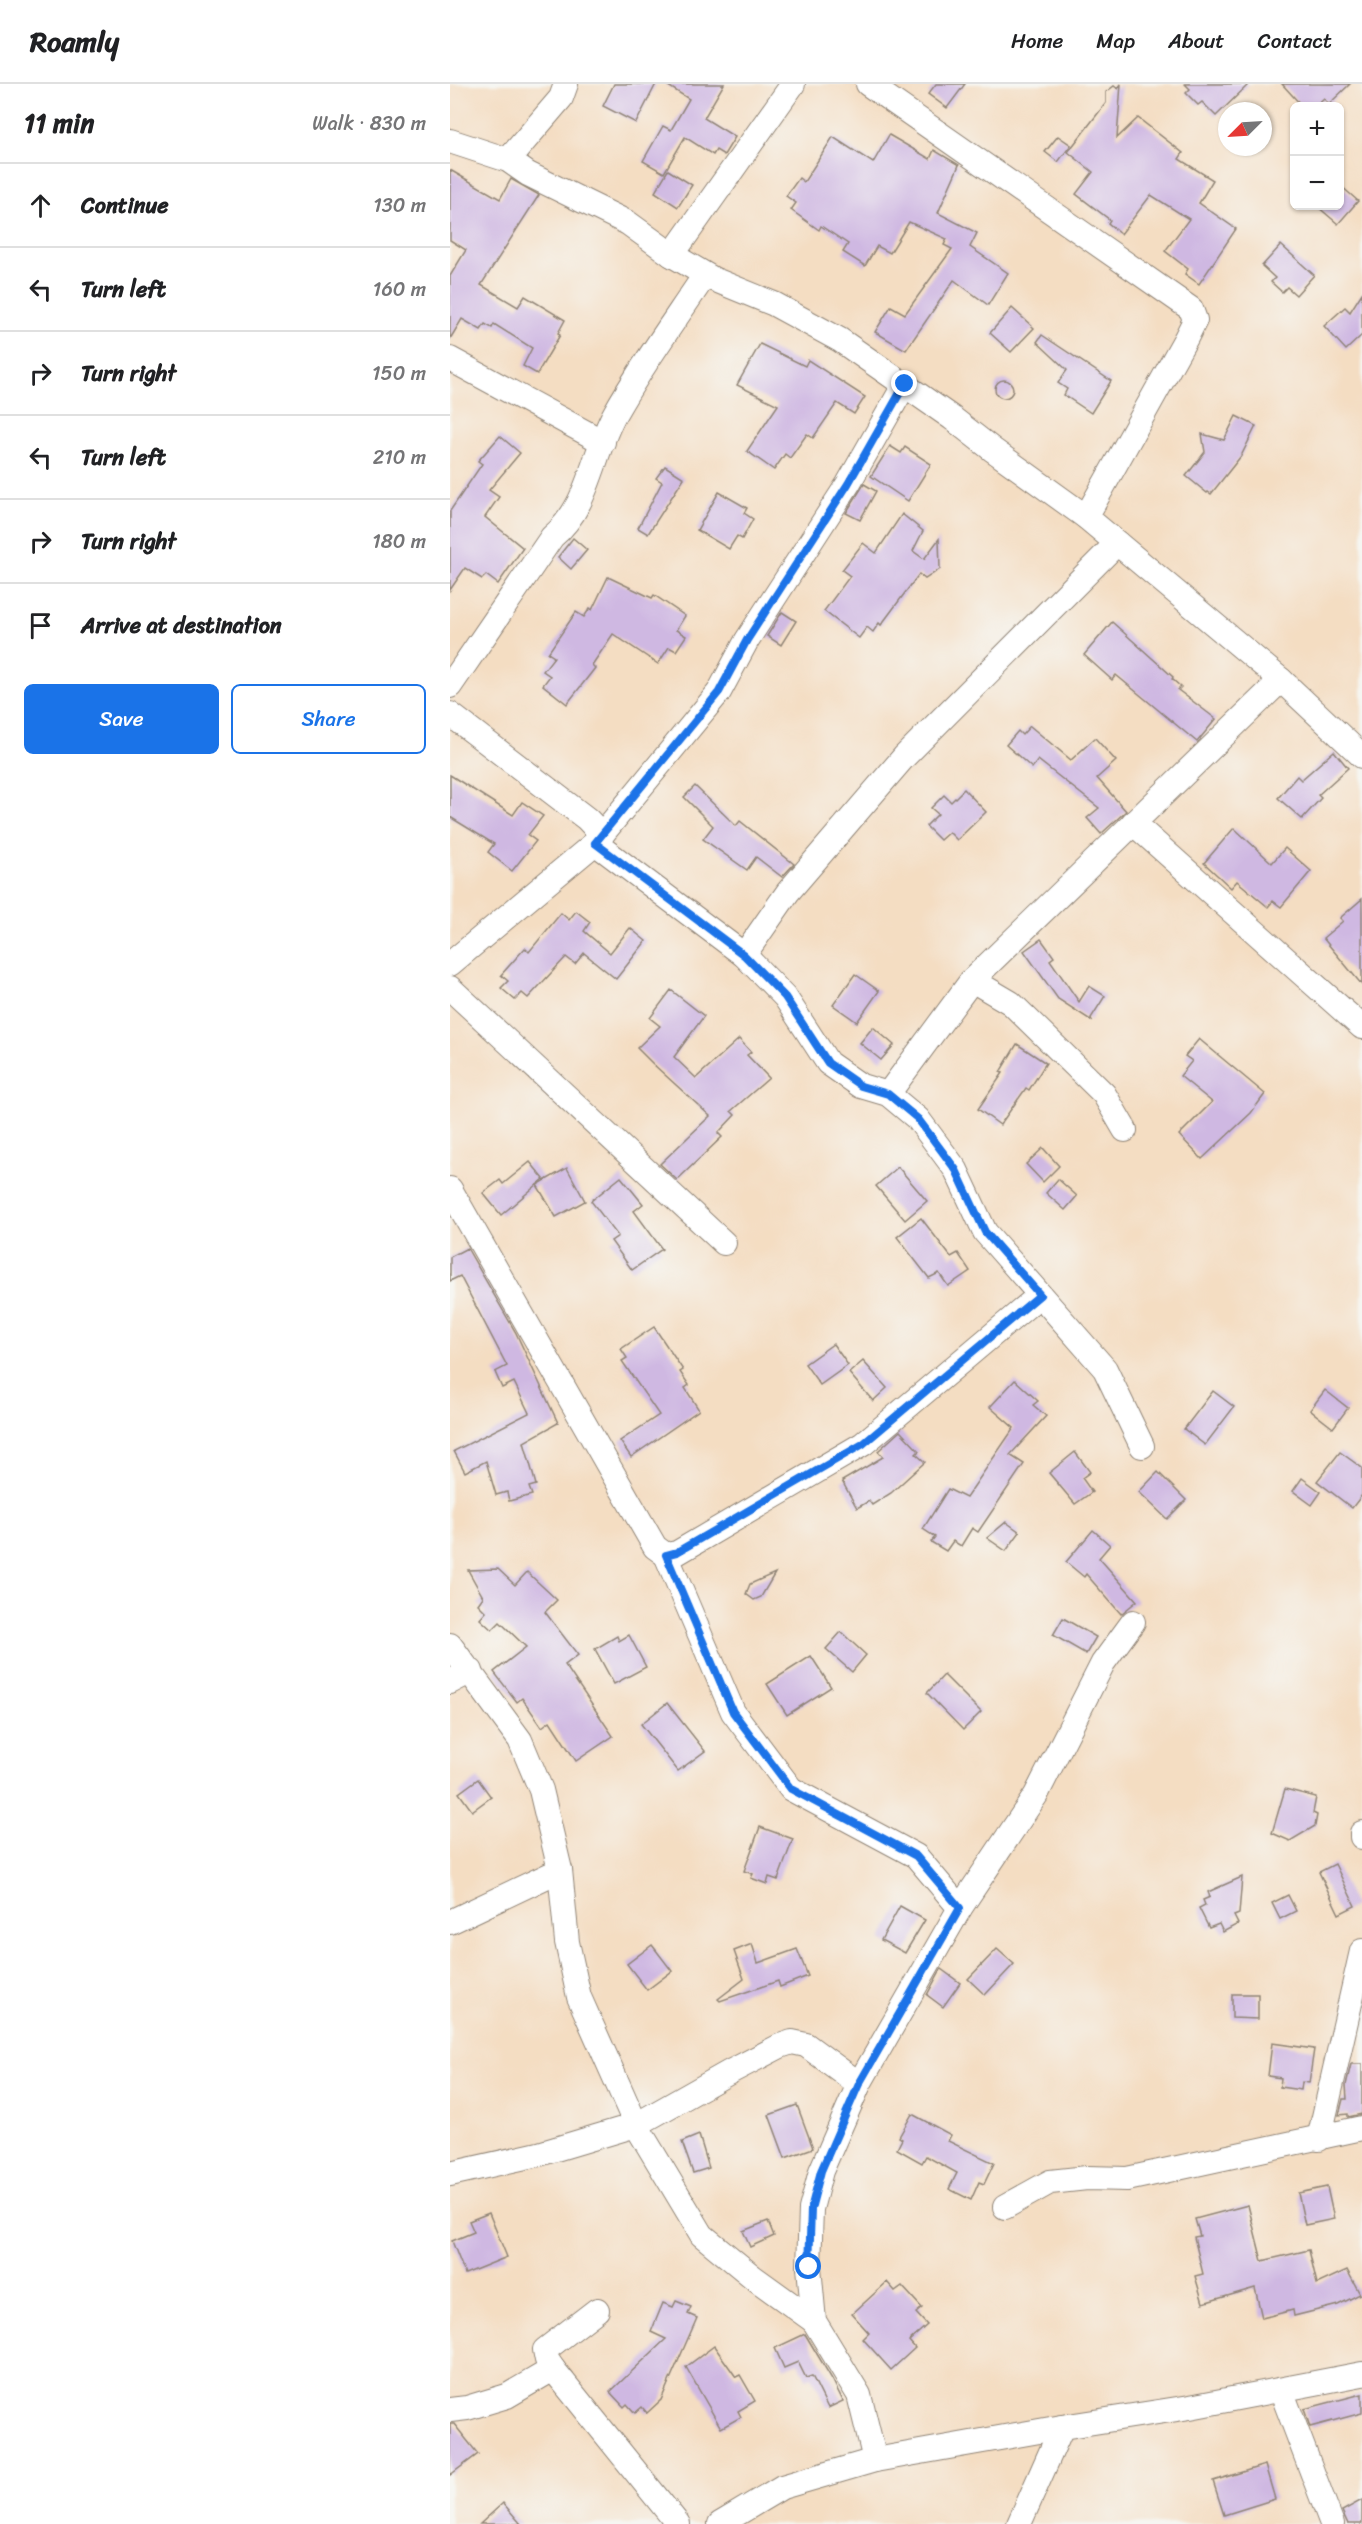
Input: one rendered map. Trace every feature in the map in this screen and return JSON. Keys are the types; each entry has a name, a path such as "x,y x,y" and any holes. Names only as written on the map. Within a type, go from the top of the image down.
{"street":[{"path":"508,160 561,98 566,84"},
{"path":"672,255 793,84"},
{"path":"868,84 1191,309 1195,320 1186,338 1086,517"},
{"path":"450,141 508,160 528,174 628,223 672,255 705,275 774,304 830,335 905,384 1086,517 1281,680 1362,756"},
{"path":"450,686 552,537 566,526 586,490 614,415 705,275"},
{"path":"450,359 603,442"},
{"path":"450,964 598,839 719,692 747,640 848,484 905,384"},
{"path":"744,955 788,892 904,757 1117,543"},
{"path":"888,1094 972,980 1281,680"},
{"path":"450,714 587,819 598,839 744,955 785,997 828,1063 861,1086 888,1094 918,1119 956,1170 985,1232 1105,1369 1142,1446"},
{"path":"1133,823 1362,1026"},
{"path":"972,980 1011,1003 1104,1094 1125,1130"},
{"path":"450,988 724,1244"},
{"path":"450,1188 655,1547 666,1555 733,1712 791,1789 916,1856 960,1908"},
{"path":"666,1555 677,1552 863,1444 1040,1295"},
{"path":"814,2321 809,2267 811,2209 821,2171 859,2084 960,1908 1036,1795 1103,1663 1133,1622"},
{"path":"450,1644 460,1676 520,1740 541,1790 560,1870 567,1942 579,1997 636,2125 702,2235 753,2277 814,2321 859,2395 875,2460"},
{"path":"450,1922 560,1870"},
{"path":"1319,2139 1362,1951"},
{"path":"450,2174 539,2154 636,2125 769,2051 792,2042 806,2045 859,2084"},
{"path":"1005,2207 1050,2182 1087,2178 1127,2179 1362,2128"},
{"path":"597,2310 545,2350 547,2360 678,2524"},
{"path":"450,2410 467,2408 507,2396 553,2369"},
{"path":"720,2524 782,2487 875,2460 1190,2407 1362,2374"},
{"path":"1281,2390 1332,2524"},
{"path":"1019,2524 1062,2427"}],"building":[{"path":"614,84 656,84 636,123 603,106"},
{"path":"665,84 724,84 704,118 735,137 724,155 716,150 713,155 685,137 664,173 643,161 663,126 671,130 689,99"},
{"path":"936,84 965,84 947,108 928,94"},
{"path":"1121,84 1117,138 1138,118 1183,153 1179,159 1213,180 1199,203 1236,229 1199,284 1185,274 1188,269 1165,251 1189,219 1151,195 1121,234 1108,223 1110,220 1076,194 1093,172 1068,152 1106,103 1106,92 1114,86 1118,89"},
{"path":"1185,84 1249,84 1230,102 1218,102 1216,116 1202,102 1198,105 1186,93 1190,89"},
{"path":"1282,84 1350,84 1331,102 1324,99 1321,102 1298,102"},
{"path":"889,135 930,159 934,150 959,165 938,213 977,233 970,247 1008,273 988,305 954,280 906,350 875,332 891,306 905,314 952,249 944,245 947,239 909,222 890,253 877,246 865,266 843,252 848,244 821,226 819,230 791,210 796,203 786,196 799,178 804,182 833,137 873,163"},
{"path":"1058,136 1071,145 1058,162 1045,152"},
{"path":"450,170 500,199 511,179 539,195 481,285 518,307 525,296 565,320 558,333 560,335 537,374 523,366 532,348 494,324 492,328 485,324 481,330 462,319 450,339 450,276 466,250 450,240"},
{"path":"668,170 692,185 678,207 655,192"},
{"path":"1344,189 1358,201 1338,224 1322,210 1344,210"},
{"path":"1281,245 1314,275 1296,295 1287,287 1282,292 1271,282 1275,278 1262,266"},
{"path":"1362,293 1362,335 1346,350 1324,326 1345,307 1350,312"},
{"path":"1012,308 1034,328 1011,352 990,333"},
{"path":"1042,335 1111,381 1091,413 1064,395 1067,389 1058,383 1067,370 1037,342"},
{"path":"760,344 805,366 808,360 865,397 854,414 837,403 813,438 807,434 790,458 785,454 774,470 747,451 778,405 737,385"},
{"path":"1004,380 1010,383 1013,389 1010,395 1004,398 998,395 995,389 998,383"},
{"path":"1236,416 1256,426 1241,456 1211,494 1207,493 1186,476 1205,452 1202,434 1224,440"},
{"path":"500,436 520,453 489,490 499,497 485,517 523,548 498,584 486,575 482,579 465,568 450,590 450,511 482,464 478,461"},
{"path":"890,446 901,453 905,447 931,464 908,501 871,476"},
{"path":"665,466 684,478 648,534 638,528 662,482 656,478"},
{"path":"864,484 876,491 860,520 846,513"},
{"path":"719,492 747,508 744,513 753,519 742,539 737,536 729,549 697,530"},
{"path":"902,514 923,531 913,551 924,559 939,539 940,569 925,579 919,574 881,625 879,623 873,632 867,627 859,638 824,611 850,576 842,570 863,543 876,553"},
{"path":"573,538 587,550 571,569 558,557"},
{"path":"608,577 652,598 654,595 685,616 676,630 686,636 676,651 669,647 658,664 613,634 592,665 595,668 567,704 543,685 550,676 543,671 554,657 548,653 576,612 584,617 590,608 592,610"},
{"path":"782,612 796,621 781,645 767,636"},
{"path":"1112,622 1173,677 1172,679 1181,687 1178,690 1216,719 1197,742 1116,675 1112,680 1084,655"},
{"path":"1030,726 1071,760 1095,738 1116,761 1097,778 1126,811 1101,834 1087,818 1099,808 1038,760 1032,768 1006,745 1018,731 1022,735"},
{"path":"1334,751 1348,768 1318,795 1321,798 1302,819 1278,798 1297,776 1301,780"},
{"path":"450,775 513,815 522,802 543,816 528,835 536,841 512,871 488,852 494,844 450,817"},
{"path":"695,786 736,826 740,821 794,864 782,877 756,857 747,870 703,839 713,826 684,797"},
{"path":"964,789 986,812 957,840 949,832 940,840 926,826 938,814 931,808 944,795 951,802"},
{"path":"1234,828 1272,863 1285,848 1311,871 1281,907 1273,901 1268,907 1237,881 1231,888 1204,863"},
{"path":"1362,899 1362,985 1323,938 1343,921 1340,918"},
{"path":"576,911 590,922 584,931 610,953 630,928 646,941 616,979 584,953 575,964 566,957 528,998 522,993 515,1000 501,988 508,981 501,975 525,948 529,952 561,913 569,920"},
{"path":"1041,939 1054,957 1050,960 1079,1002 1089,986 1105,996 1091,1018 1092,1021 1058,999 1024,951"},
{"path":"855,974 879,991 857,1022 833,1005"},
{"path":"671,990 704,1016 674,1057 696,1078 739,1039 751,1052 747,1055 769,1078 731,1111 735,1115 718,1133 722,1137 677,1180 660,1164 710,1116 637,1048 660,1026 650,1018"},
{"path":"873,1027 894,1045 881,1060 860,1043"},
{"path":"1199,1039 1265,1094 1251,1113 1202,1159 1179,1135 1212,1102 1180,1076 1192,1061 1185,1056"},
{"path":"1017,1044 1046,1063 1029,1090 1026,1088 1000,1125 978,1109 1003,1073 1000,1072"},
{"path":"1043,1148 1059,1166 1043,1182 1026,1164"},
{"path":"530,1162 544,1179 501,1215 483,1193 500,1180 503,1184"},
{"path":"898,1167 927,1201 905,1220 876,1186"},
{"path":"567,1168 585,1201 556,1217 537,1185"},
{"path":"621,1177 643,1204 634,1211 662,1249 632,1270 611,1241 618,1236 591,1201"},
{"path":"1058,1179 1077,1196 1065,1210 1046,1193"},
{"path":"921,1218 951,1257 958,1253 970,1271 948,1286 939,1273 929,1278 897,1237"},
{"path":"467,1248 516,1333 558,1423 524,1442 536,1485 529,1487 532,1495 509,1501 507,1492 496,1495 486,1461 465,1472 454,1451 529,1413 514,1382 502,1388 495,1372 507,1366 460,1276 450,1281 450,1257"},
{"path":"654,1327 683,1370 680,1372 689,1385 685,1388 699,1410 631,1457 620,1441 659,1415 622,1361 627,1358 621,1349"},
{"path":"833,1344 848,1365 820,1385 805,1364"},
{"path":"863,1361 887,1388 873,1401 849,1373"},
{"path":"1015,1380 1038,1401 1033,1405 1046,1416 1010,1455 1024,1464 978,1532 972,1528 961,1546 953,1541 946,1551 931,1542 935,1537 923,1529 948,1489 966,1498 1014,1428 990,1407"},
{"path":"1325,1390 1348,1408 1333,1428 1310,1410"},
{"path":"1213,1391 1234,1407 1205,1445 1184,1429"},
{"path":"900,1431 919,1451 916,1454 925,1462 891,1493 872,1505 869,1501 857,1508 842,1481 883,1457 878,1451"},
{"path":"1075,1452 1090,1472 1082,1478 1092,1492 1075,1504 1049,1473"},
{"path":"1340,1452 1362,1468 1362,1495 1352,1508 1317,1481"},
{"path":"1158,1472 1186,1500 1167,1519 1139,1492"},
{"path":"1302,1478 1321,1492 1312,1505 1293,1491"},
{"path":"1006,1522 1020,1532 1006,1551 987,1538"},
{"path":"1093,1530 1110,1545 1099,1558 1137,1601 1121,1614 1086,1574 1084,1577 1066,1562"},
{"path":"498,1569 515,1585 527,1572 557,1600 545,1612 578,1655 565,1665 613,1736 576,1761 550,1721 542,1727 522,1698 517,1702 494,1672 526,1647 500,1622 492,1630 480,1619 486,1612 478,1604 483,1597 468,1570"},
{"path":"775,1573 761,1597 754,1600 746,1594 750,1584"},
{"path":"1063,1618 1096,1637 1086,1654 1053,1635"},
{"path":"841,1632 866,1655 852,1672 826,1649"},
{"path":"629,1635 646,1667 614,1684 595,1649 617,1636 619,1641"},
{"path":"811,1656 831,1687 787,1715 767,1684"},
{"path":"944,1675 981,1712 963,1730 927,1693"},
{"path":"667,1703 705,1751 678,1771 641,1724"},
{"path":"478,1779 491,1797 472,1811 459,1793"},
{"path":"1285,1789 1316,1797 1313,1813 1317,1815 1315,1826 1290,1841 1272,1833"},
{"path":"760,1827 793,1839 778,1880 769,1877 767,1884 751,1878 753,1874 744,1871"},
{"path":"1335,1864 1355,1906 1339,1914 1319,1872"},
{"path":"1242,1877 1239,1914 1234,1916 1238,1924 1223,1932 1219,1924 1209,1928 1199,1908 1205,1905 1203,1900 1210,1897 1208,1892"},
{"path":"1288,1895 1296,1911 1280,1919 1272,1903"},
{"path":"900,1906 925,1920 905,1953 881,1940"},
{"path":"752,1944 758,1963 797,1949 808,1976 780,1987 778,1981 720,2001 718,1999 744,1979 734,1951"},
{"path":"652,1945 672,1971 647,1990 627,1964"},
{"path":"997,1949 1014,1964 985,1995 968,1979"},
{"path":"941,1969 960,1983 943,2007 927,1995"},
{"path":"1232,1994 1258,1994 1258,2019 1232,2018"},
{"path":"1272,2043 1314,2049 1309,2083 1302,2082 1301,2090 1280,2087 1281,2078 1268,2076"},
{"path":"1351,2064 1362,2064 1362,2114 1348,2117 1348,2114 1339,2115 1343,2099 1347,2099 1346,2085"},
{"path":"797,2105 813,2148 785,2158 769,2115"},
{"path":"912,2114 951,2135 948,2141 994,2163 984,2184 979,2182 971,2200 949,2189 957,2173 926,2156 922,2163 897,2149 902,2139 899,2137"},
{"path":"699,2135 709,2168 693,2173 682,2142"},
{"path":"1327,2187 1334,2219 1305,2225 1298,2193"},
{"path":"1248,2205 1262,2261 1309,2250 1317,2284 1347,2270 1360,2294 1338,2305 1294,2316 1293,2310 1262,2318 1255,2288 1203,2303 1195,2276 1203,2274 1194,2237 1200,2236 1195,2219"},
{"path":"489,2213 507,2257 465,2274 452,2241 474,2232 469,2221"},
{"path":"768,2221 774,2236 750,2247 743,2231"},
{"path":"887,2282 895,2291 902,2286 922,2308 916,2313 927,2325 909,2341 915,2348 891,2370 863,2339 869,2333 852,2314"},
{"path":"676,2301 691,2307 688,2314 697,2318 661,2400 647,2413 642,2407 635,2413 627,2404 624,2407 610,2392 666,2339 651,2332 663,2303 673,2307"},
{"path":"805,2334 843,2401 828,2408 812,2376 806,2378 798,2362 784,2368 775,2348"},
{"path":"714,2346 736,2377 740,2375 755,2401 738,2411 741,2417 721,2428 686,2367"},
{"path":"1362,2394 1362,2413 1310,2427 1304,2409"},
{"path":"450,2424 454,2424 478,2454 450,2475"},
{"path":"1265,2465 1275,2499 1224,2515 1213,2481"},
{"path":"1362,2500 1362,2524 1348,2524 1342,2511"},
{"path":"503,2503 521,2524 480,2524"}],"route":[{"path":"809,2267 811,2209 821,2171 859,2084 960,1908 916,1856 791,1789 733,1712 666,1555 677,1552 863,1444 1040,1295 985,1232 956,1170 918,1119 888,1094 861,1086 828,1063 785,997 744,955 595,843 719,692 747,640 848,484 905,384"}]}
